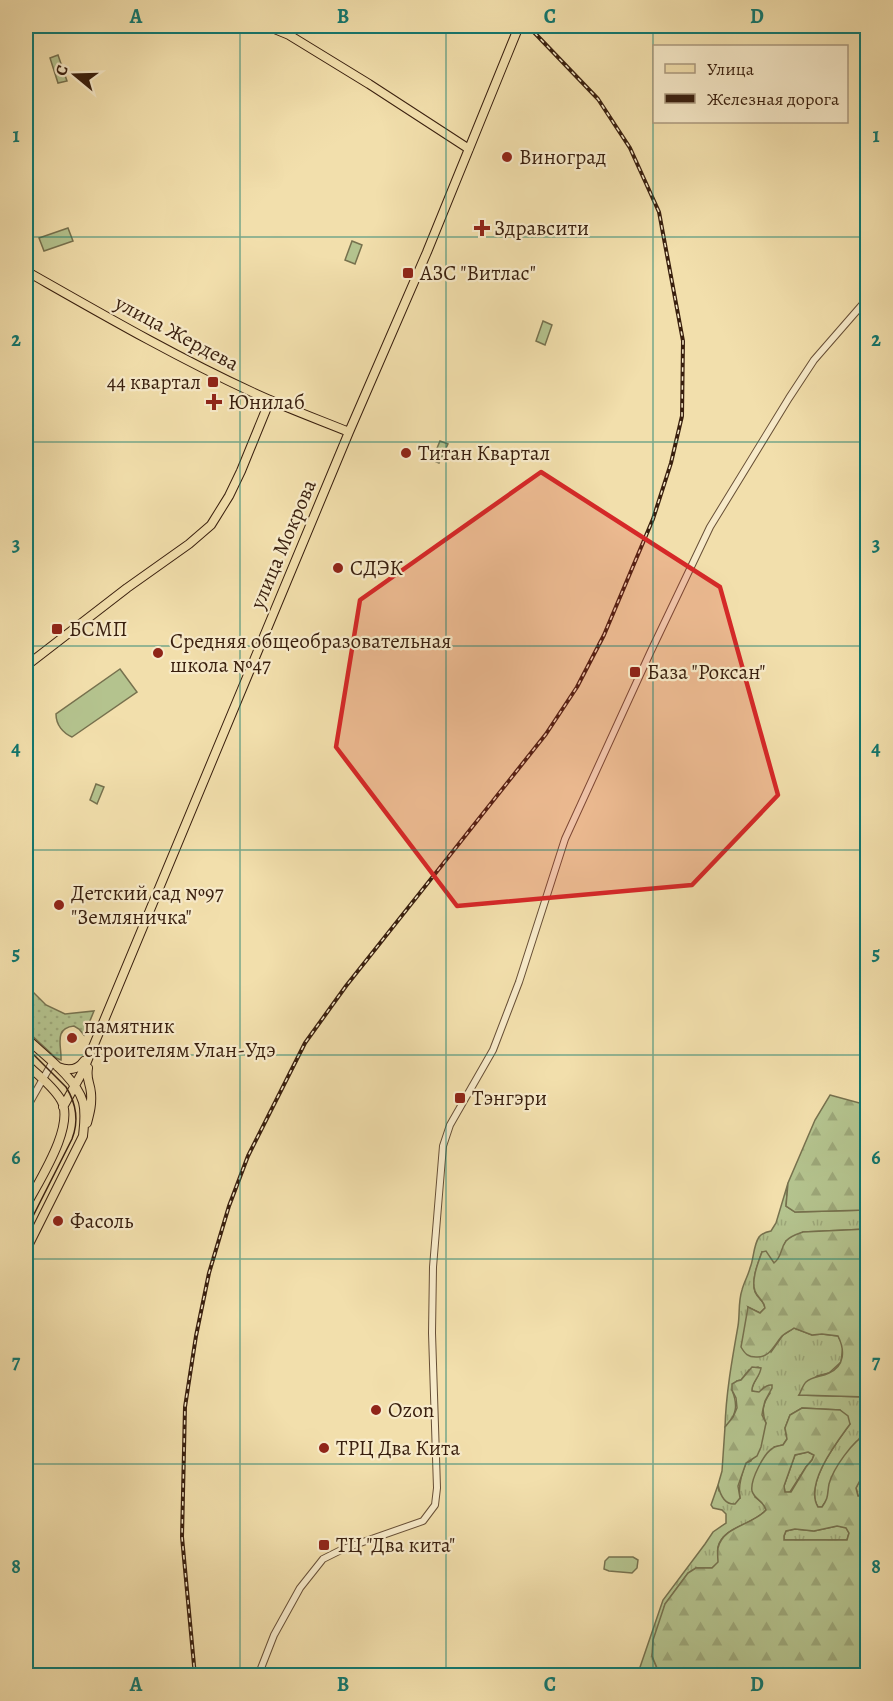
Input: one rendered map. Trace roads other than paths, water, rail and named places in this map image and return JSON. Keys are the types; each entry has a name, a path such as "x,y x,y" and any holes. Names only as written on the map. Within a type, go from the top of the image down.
{"main road":[{"path":"217,26 272,28 289,35 469,149"},
{"name":"улица Мокрова","path":"63,1107 90,1054 519,26"},
{"path":"591,26 612,26"},
{"name":"улица Жердева","path":"26,271 200,367 270,400 349,432"},
{"path":"26,666 211,525 241,471 270,400"},
{"path":"26,1038 75,1087 83,1102 82,1136"},
{"path":"52,1063 70,1070 81,1066 90,1054"},
{"path":"26,1250 82,1136 92,1109 91,1090 86,1077 90,1054"},
{"path":"26,1064 60,1100 65,1117 62,1135 26,1206"}],"street":[{"path":"258,1676 274,1635 300,1588 323,1559 343,1548 423,1521 435,1505 437,1488 432,1333 433,1267 443,1146 450,1125 493,1050 519,982 565,839 710,527 808,370 867,298"},
{"path":"26,1109 52,1063"}],"tram line":[{"path":"26,1047 66,1087 72,1099 76,1119 72,1139 26,1230"}],"railway":[{"path":"195,1676 182,1537 185,1407 209,1273 229,1206 248,1156 305,1043 346,986 546,734 577,687 604,635 653,519 671,463 682,416 683,341 659,212 630,148 598,99 528,26"}],"place":[{"name":"Виноград","path":"507,157"},
{"name":"Здравсити","path":"482,228"},
{"name":"АЗС \"Витлас\"","path":"408,273"},
{"name":"44 квартал","path":"213,382"},
{"name":"Юнилаб","path":"214,402"},
{"name":"Титан Квартал","path":"406,453"},
{"name":"СДЭК","path":"338,568"},
{"name":"БСМП","path":"57,629"},
{"name":"Средняя общеобразовательная школа №47","path":"158,653"},
{"name":"База \"Роксан\"","path":"635,672"},
{"name":"Детский сад №97 \"Земляничка\"","path":"59,905"},
{"name":"памятник строителям Улан-Удэ","path":"72,1038"},
{"name":"Тэнгэри","path":"460,1098"},
{"name":"Фасоль","path":"58,1221"},
{"name":"Ozon","path":"376,1410"},
{"name":"ТРЦ Два Кита","path":"324,1448"},
{"name":"ТЦ \"Два кита\"","path":"324,1545"}]}
